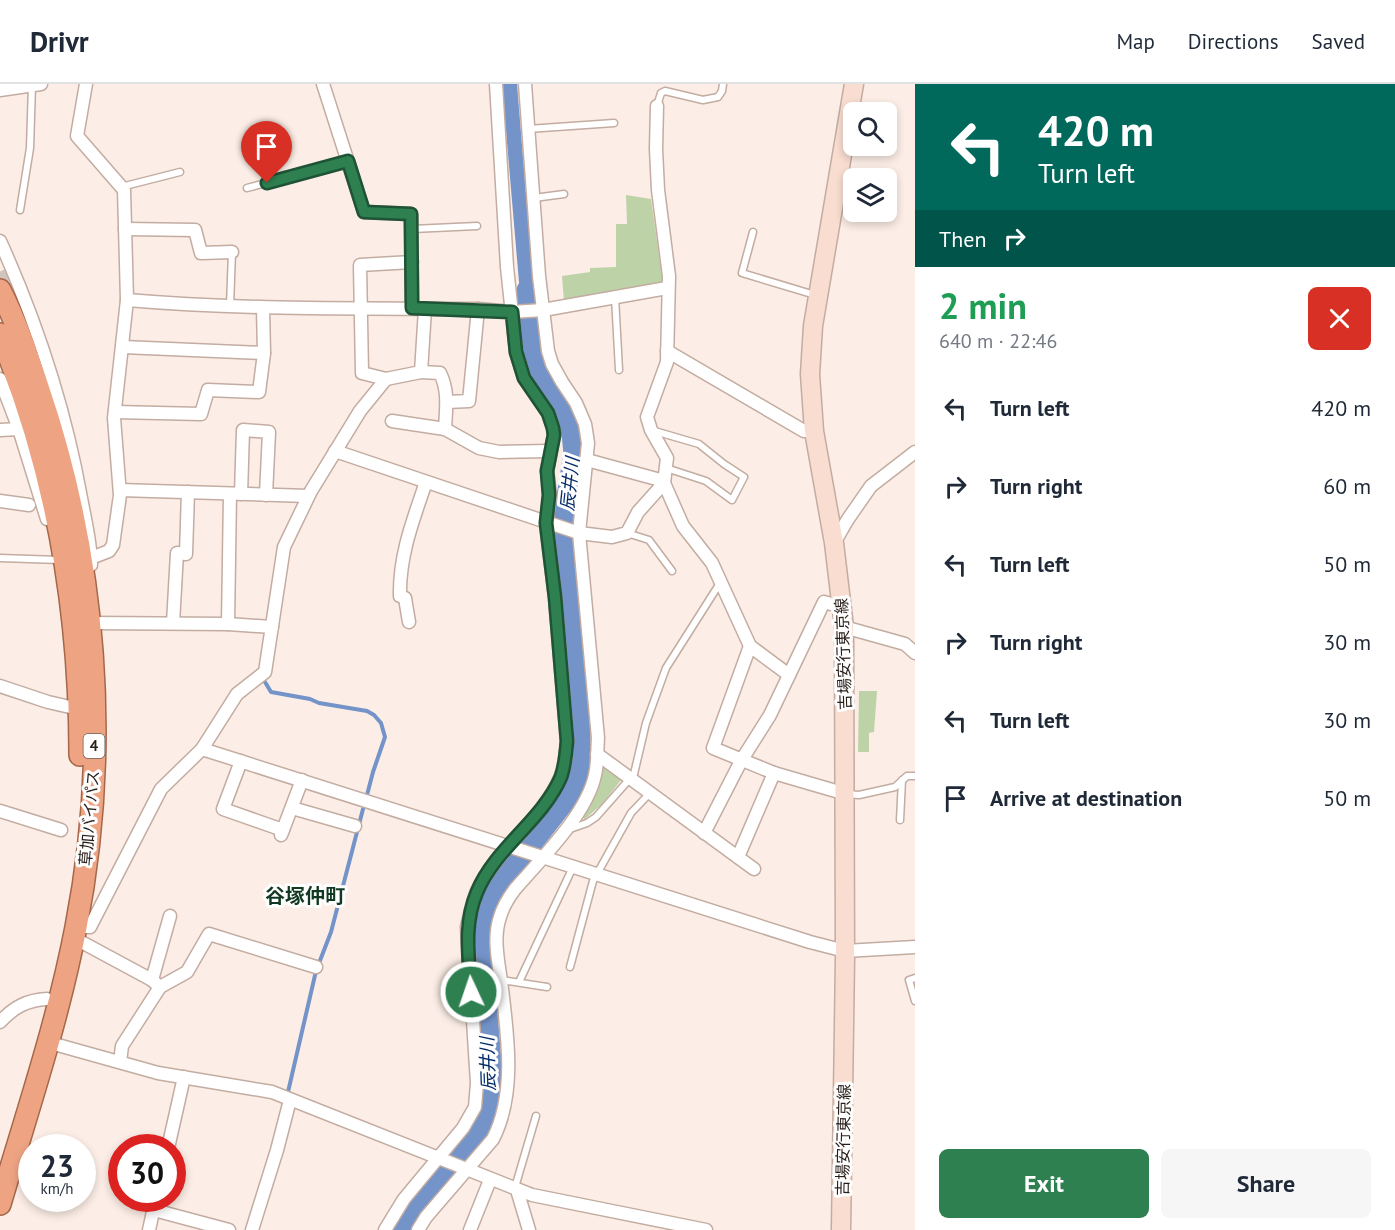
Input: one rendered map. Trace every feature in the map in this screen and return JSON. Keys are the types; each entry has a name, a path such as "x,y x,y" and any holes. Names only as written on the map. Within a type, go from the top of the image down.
{"highway":[{"name":"草加バイパス","path":"0,1204 47,1042 75,933 89,839 94,772 94,690 81,551 66,481 48,415 13,317 7,279"},
{"name":"草加バイパス","path":"0,334 17,374 50,485 73,615 78,692 78,803 63,924 47,999 0,1157"}],"main road":[{"name":"吉場安行東京線","path":"841,1230 846,794 844,627 834,543 814,431 810,349 854,84"}],"street":[{"path":"0,90 35,84"},
{"path":"86,84 77,136 124,190 127,300 115,412 120,490 113,545 110,551 91,558"},
{"path":"323,84 364,212 411,214 412,262 419,309 421,372"},
{"path":"385,1230 404,1199 442,1159 475,1107 477,1083 467,927 478,890 551,796 561,776 566,758 567,741 547,481 554,435 548,413 524,378 516,352 515,312 507,267 496,84"},
{"path":"418,1230 426,1217 493,1139 500,1125 508,1082 501,980 496,944 499,918 507,900 540,856 564,831 587,798 595,775 597,754 598,738 589,626 576,532 588,443 585,424 576,403 552,364 548,351 542,310 525,84"},
{"path":"335,452 576,532 612,537 627,533 638,512 664,478 667,458 651,430 647,417 667,362 669,276 658,190 657,106"},
{"path":"125,229 195,230 201,253 232,252"},
{"path":"0,241 7,279 47,361 77,478 91,558 89,618 272,627"},
{"path":"412,262 360,265 362,373 386,379 421,372 440,373 445,382 447,402 445,429"},
{"path":"127,300 263,308 478,309 515,312 542,310 667,288"},
{"path":"115,412 201,414 208,390 260,392 264,353 263,308"},
{"path":"447,402 469,401 478,309"},
{"path":"123,347 264,353"},
{"path":"667,351 784,420 804,430 814,431"},
{"path":"75,933 90,927 161,789 202,749 237,694 265,672 284,547 308,496 360,411 386,379"},
{"path":"0,380 19,429 51,533 65,561"},
{"path":"392,421 445,429 479,448 499,452 550,451"},
{"path":"0,430 19,429"},
{"path":"228,624 235,494 243,429 269,432 266,495"},
{"path":"834,543 871,486 915,452"},
{"path":"587,460 664,478"},
{"path":"664,478 683,526 712,563 750,646 789,675"},
{"path":"408,622 405,598 400,596 399,577 407,539 426,482"},
{"path":"120,490 308,496"},
{"path":"172,623 177,553 186,554 188,492"},
{"path":"0,501 29,505"},
{"path":"704,832 741,761 770,715 824,602 842,607"},
{"path":"844,627 905,644 915,653"},
{"path":"750,646 713,748 774,773 846,794"},
{"path":"0,686 70,707"},
{"path":"202,749 810,942 845,951 915,947"},
{"path":"597,754 754,869"},
{"path":"241,761 223,809 282,833 302,780"},
{"path":"738,857 774,773"},
{"path":"291,808 355,826"},
{"path":"0,812 61,830"},
{"path":"120,1062 122,1046 156,983 170,916"},
{"path":"75,933 156,983"},
{"path":"156,983 187,972 208,934 316,967"},
{"path":"0,1022 9,1012 31,1000 47,999"},
{"path":"47,1042 158,1073 272,1092 532,1195 659,1225 706,1230"},
{"path":"171,1134 184,1077"},
{"path":"252,1230 290,1100"},
{"path":"470,1230 490,1179"},
{"path":"517,1190 529,1230"},
{"path":"149,1230 153,1212"},
{"path":"178,1212 229,1230"}],"lane":[{"path":"20,210 30,148 35,84"},
{"path":"657,106 661,93 665,91 703,100 718,97 723,84"},
{"path":"528,129 614,123"},
{"path":"247,188 348,161"},
{"path":"121,187 180,172"},
{"path":"534,198 564,194"},
{"path":"411,229 477,226"},
{"path":"753,232 742,273 818,296"},
{"path":"230,306 232,252"},
{"path":"615,297 619,370"},
{"path":"651,430 699,444 723,464 744,477 732,500 706,481 664,478"},
{"path":"627,533 649,540 672,571"},
{"path":"0,558 65,561"},
{"path":"564,831 587,823 596,817 631,779 637,764 646,723 663,675 721,582"},
{"path":"846,794 859,795 895,787 907,776 915,776"},
{"path":"900,820 902,780"},
{"path":"570,967 597,874 631,813 650,793"},
{"path":"519,982 573,867"},
{"path":"915,978 909,980 915,1001"},
{"path":"501,980 547,987"},
{"path":"517,1190 516,1184 536,1116"}],"green space":[{"path":"626,195 651,199 663,283 564,302 562,276 590,272 590,268 616,267 616,224 627,224"},
{"path":"859,691 877,691 874,732 869,733 869,752 858,752"},
{"path":"603,766 621,780 603,803 584,820 583,815 598,785"}],"water":[{"path":"502,84 517,84 536,316 522,317"}],"waterway":[{"name":"辰井川","path":"401,1230 484,1123 491,1094 491,1062 481,940 487,908 499,886 572,792 579,779 581,764 577,669 563,541 566,502 574,454 572,433 566,416 536,366 531,343 527,290"},
{"path":"265,682 271,692 367,711 374,715 381,723 385,737 367,795"},
{"path":"288,1092 316,971 331,932 363,809"}],"tunnel":[{"path":"0,278 7,275"}],"district":[{"name":"谷塚仲町","path":"305,896"}],"route":[{"path":"267,183 348,161 364,212 411,214 412,308 512,312 516,352 524,378 548,413 553,428 554,435 547,471 549,495 546,523 559,637 567,741 566,758 561,776 551,796 508,846 478,890 467,927 471,992"}]}
